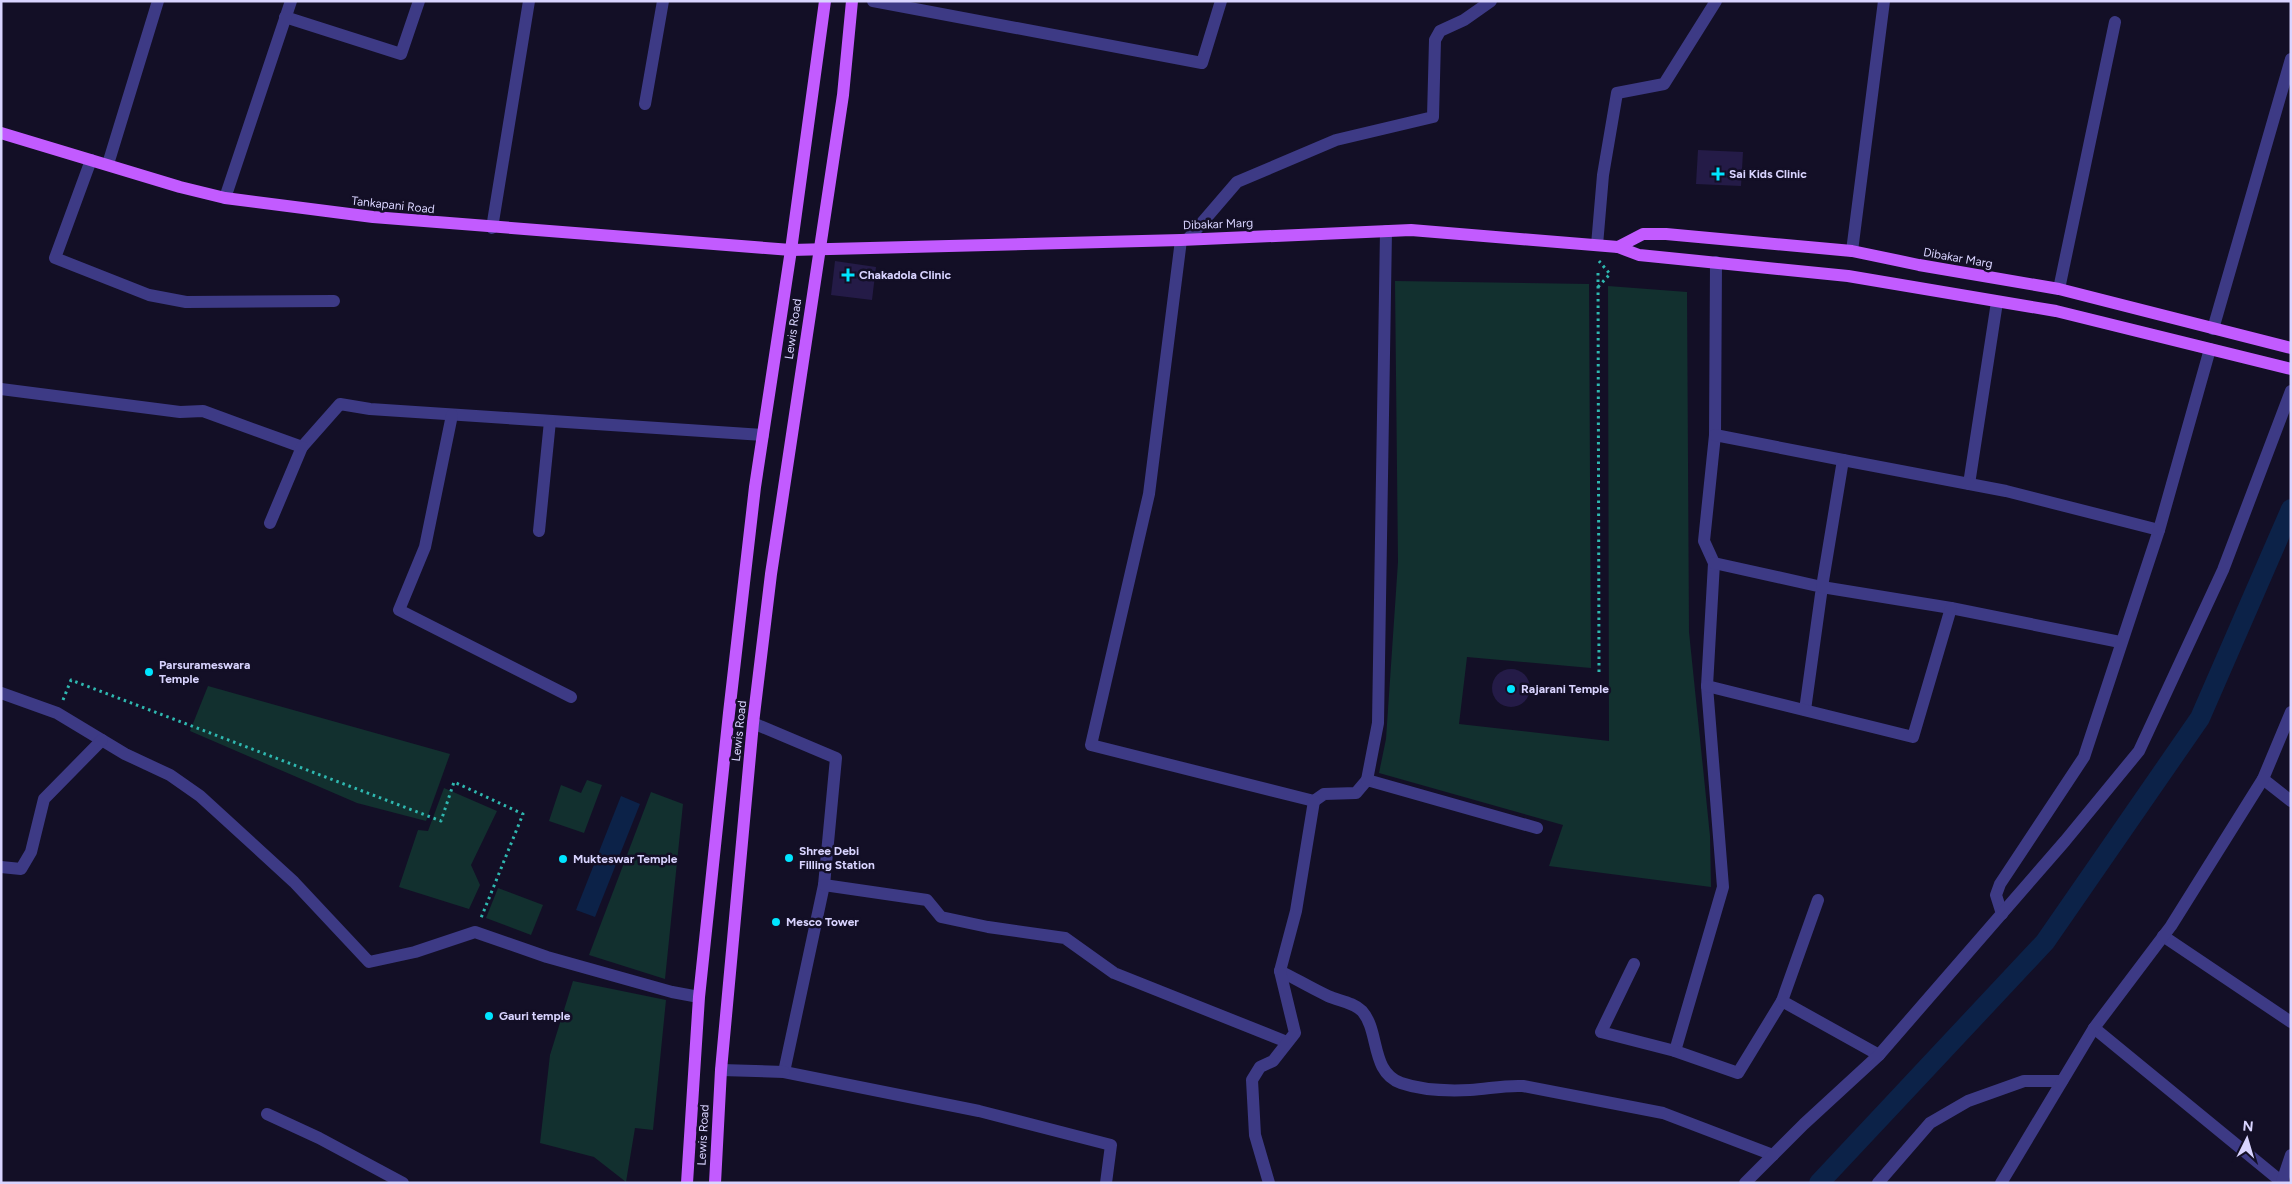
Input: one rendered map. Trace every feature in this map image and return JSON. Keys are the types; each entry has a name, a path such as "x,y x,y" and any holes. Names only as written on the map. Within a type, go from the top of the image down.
{"main road":[{"path":"791,250 825,1"},
{"path":"818,249 843,95 852,1"},
{"name":"Tankapani Road","path":"1,133 108,164 180,188 225,198 373,217 492,228 791,250"},
{"name":"Dibakar Marg","path":"791,250 1185,240 1411,230 1618,247 1639,255 1848,276 2056,311 2291,369"},
{"name":"Dibakar Marg","path":"1618,247 1643,234 1666,234 1852,251 1919,265 2059,288 2291,348"},
{"name":"Lewis Road","path":"715,1183 721,1070 753,723 771,574 818,249"},
{"name":"Lewis Road","path":"687,1183 699,997 728,713 763,435 791,250"}],"street":[{"path":"108,164 158,1"},
{"path":"225,198 291,1"},
{"path":"285,17 401,54 419,1"},
{"path":"492,228 529,1"},
{"path":"645,104 663,1"},
{"path":"873,1 1202,62 1221,1"},
{"path":"1314,801 1091,745 1149,494 1185,240 1237,182 1336,140 1433,117 1435,40 1440,31 1464,20 1491,1"},
{"path":"1597,245 1602,175 1617,93 1664,84 1716,1"},
{"path":"1852,251 1884,1"},
{"path":"2059,288 2115,22"},
{"path":"2213,329 2291,59"},
{"path":"91,160 55,258 150,295 186,302 334,301"},
{"path":"1269,1183 1256,1135 1252,1080 1260,1066 1273,1060 1295,1033 1280,970 1296,912 1314,801 1324,794 1356,793 1368,780 1378,723 1386,231"},
{"path":"1676,1051 1723,887 1707,686 1714,563 1704,541 1715,436 1716,262"},
{"path":"1970,484 1997,302"},
{"path":"2002,914 1997,902 1997,891 2084,757 2120,642 2159,530 2210,349"},
{"path":"1,389 180,412 203,411 302,447"},
{"path":"1745,1183 1879,1055 2002,914 2139,751 2222,570 2291,391"},
{"path":"270,523 302,447 340,404 370,409 763,435"},
{"path":"452,415 425,547 399,610 571,697"},
{"path":"539,531 550,421"},
{"path":"1715,436 1970,484 2159,530"},
{"path":"1805,710 1822,587 1843,460"},
{"path":"1714,563 1822,587 1951,608 2120,642"},
{"path":"1707,686 1913,737 1951,608"},
{"path":"1,693 57,713 125,754 170,775 200,796 294,882 369,962 416,952 475,932 556,959 672,992 699,997"},
{"path":"2001,1183 2094,1028 2164,936 2263,779 2291,712"},
{"path":"753,723 836,758 824,885 784,1072"},
{"path":"1,867 21,870 31,852 44,799 102,740"},
{"path":"2263,779 2291,801"},
{"path":"1368,780 1537,828"},
{"path":"824,885 927,900 941,917 988,928 1065,938 1114,973 1287,1042"},
{"path":"1634,964 1601,1032 1676,1051 1738,1073 1782,1001 1818,900"},
{"path":"2164,936 2291,1022"},
{"path":"1280,970 1307,986 1361,1009 1368,1018 1379,1059 1391,1077 1400,1083 1418,1087 1469,1090 1503,1084 1532,1088 1663,1114 1773,1155"},
{"path":"1782,1001 1879,1055"},
{"path":"2094,1028 2283,1182 2291,1155"},
{"path":"721,1070 784,1072 979,1111 1111,1145 1106,1183"},
{"path":"1878,1183 1930,1123 1968,1101 2024,1081 2062,1082"},
{"path":"267,1114 320,1138 403,1183"}],"path":[{"path":"1598,260 1610,274 1598,287"},
{"path":"1598,273 1599,672"},
{"path":"57,713 71,680 441,821 454,782 523,814 475,932"}],"green space":[{"path":"1395,281 1589,284 1591,668 1467,657 1459,724 1609,741 1608,286 1687,292 1689,632 1710,836 1711,887 1549,866 1563,825 1379,773 1386,739 1398,562"},
{"path":"208,686 450,754 426,821 357,803 190,731"},
{"path":"587,780 602,785 584,833 549,821 561,785 581,793"},
{"path":"444,788 497,811 471,865 480,885 469,909 399,887 418,830 428,831"},
{"path":"651,792 683,804 665,979 589,955"},
{"path":"498,888 543,905 531,935 486,918"},
{"path":"573,981 666,1000 653,1130 635,1128 626,1182 594,1157 540,1143 550,1055"}],"water":[{"path":"621,796 640,804 595,917 576,910"}],"building":[{"path":"1698,150 1743,152 1741,186 1696,184"},
{"path":"835,261 876,267 872,300 831,295"},
{"name":"Rajarani Temple","path":"1511,669 1524,675 1530,688 1524,701 1511,707 1498,701 1492,688 1498,675"}],"waterway":[{"path":"1819,1183 2045,942 2200,718 2291,509"}],"place":[{"name":"Sai Kids Clinic","path":"1718,174"},
{"name":"Chakadola Clinic","path":"848,275"},
{"name":"Parsurameswara Temple","path":"149,672"},
{"name":"Rajarani Temple","path":"1511,689"},
{"name":"Shree Debi Filling Station","path":"789,858"},
{"name":"Mukteswar Temple","path":"563,859"},
{"name":"Mesco Tower","path":"776,922"},
{"name":"Gauri temple","path":"489,1016"}]}
